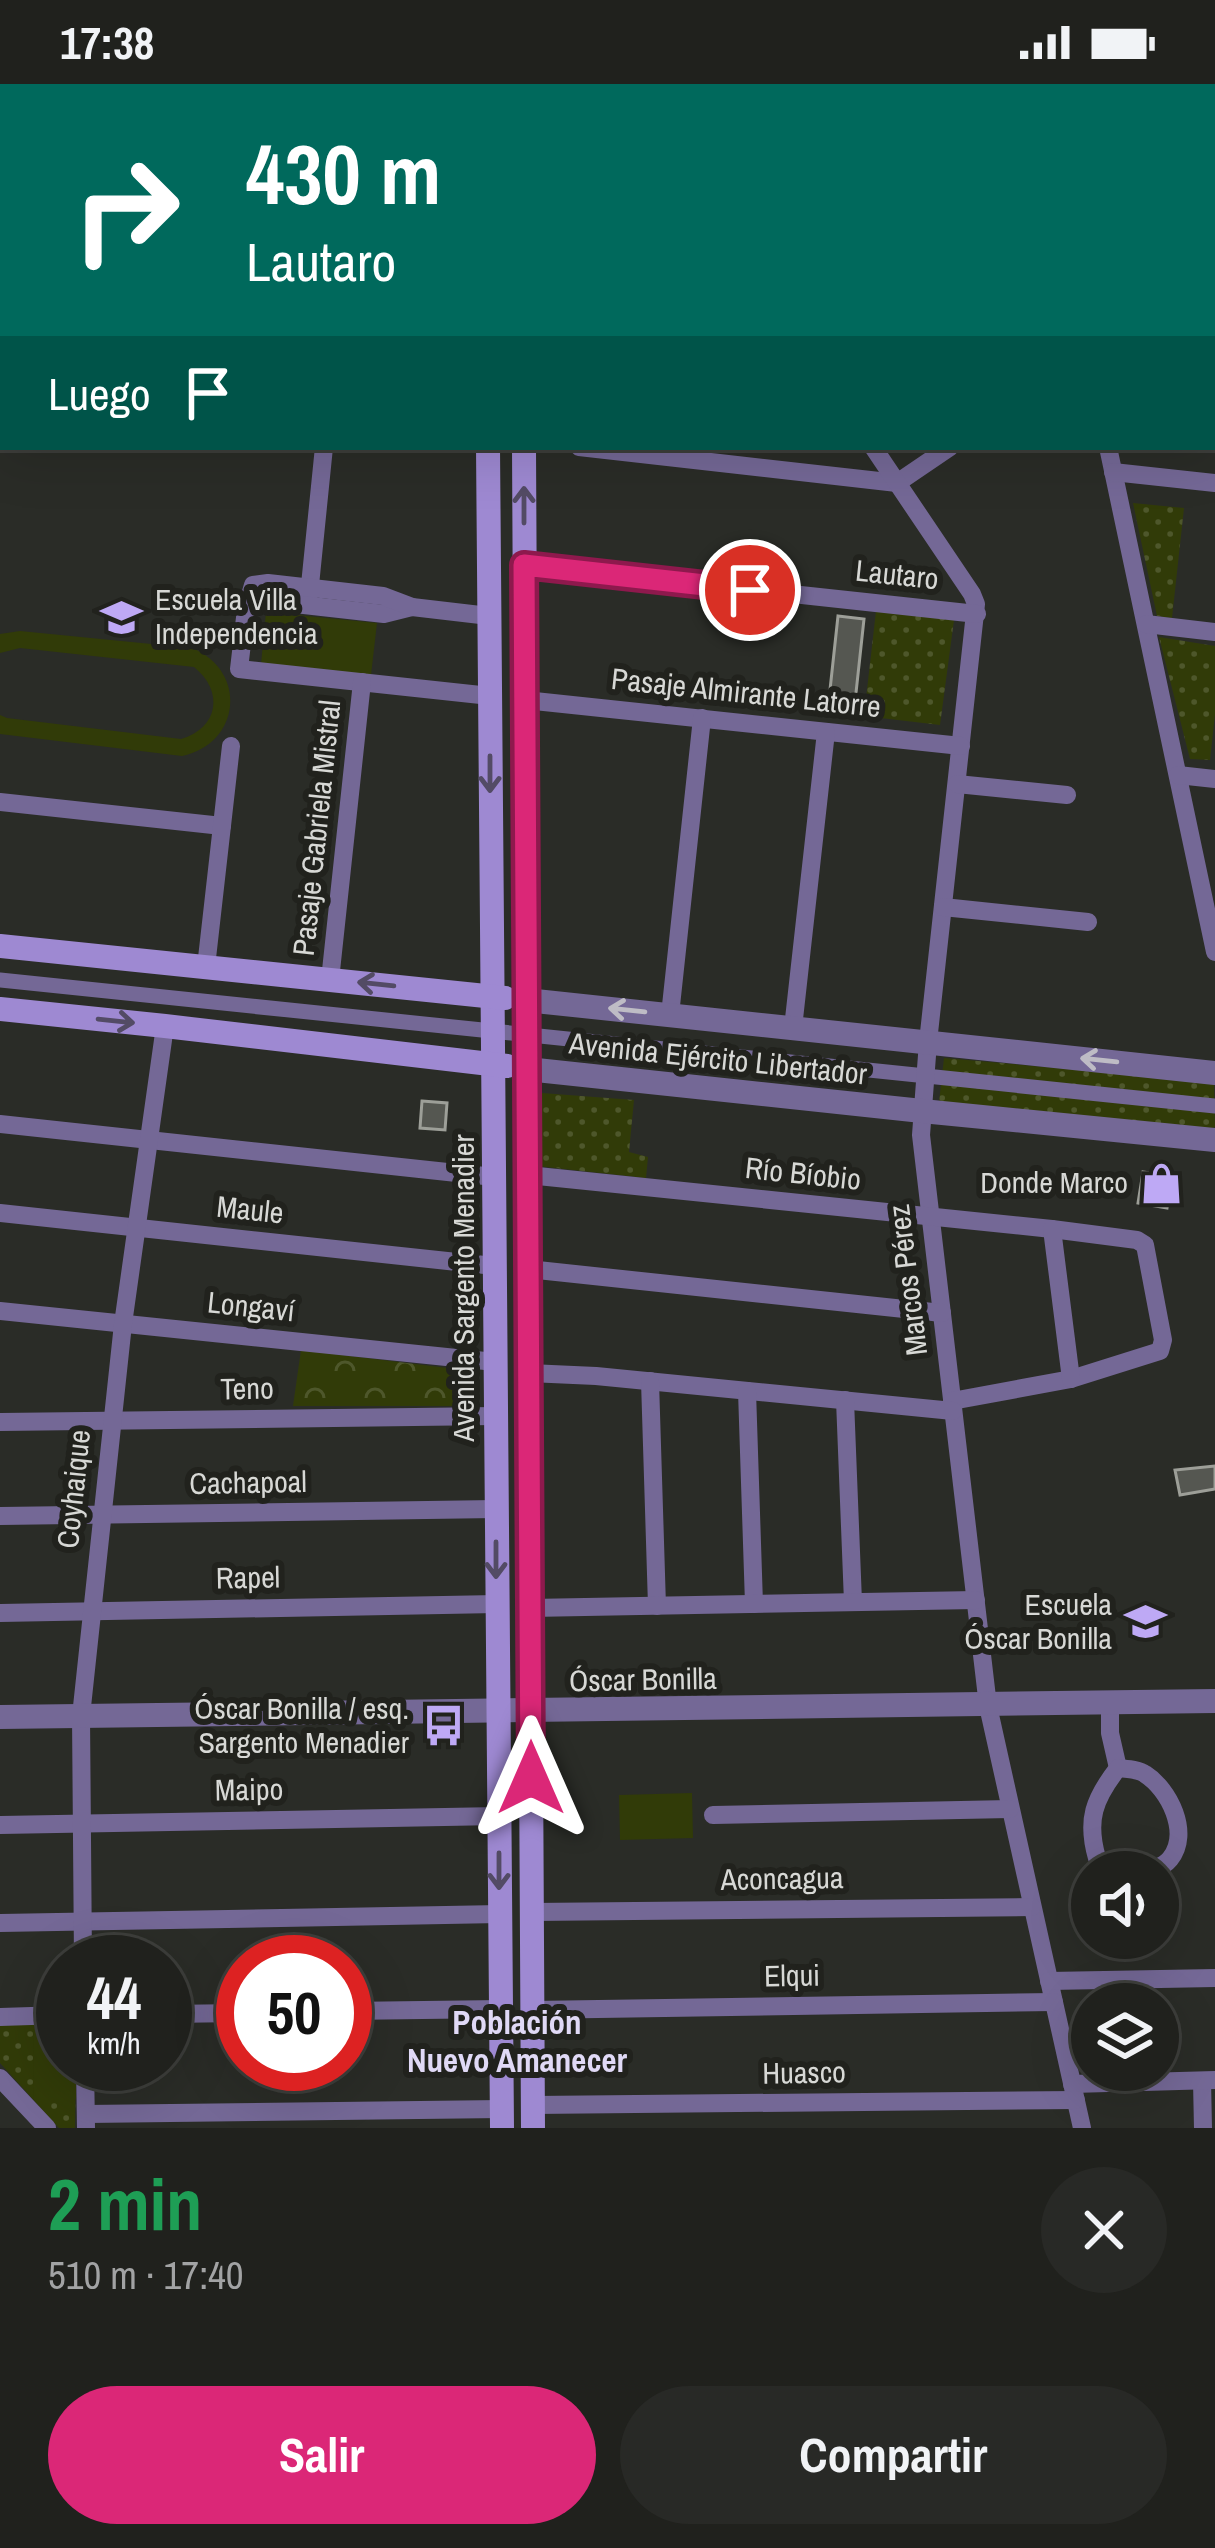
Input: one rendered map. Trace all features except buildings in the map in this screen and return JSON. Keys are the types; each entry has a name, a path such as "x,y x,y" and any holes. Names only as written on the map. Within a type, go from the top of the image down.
{"main road":[{"name":"Avenida Sargento Menadier","path":"488,450 502,2118"},
{"path":"524,450 533,2117"},
{"name":"Avenida Ejército Libertador","path":"0,946 526,1000"},
{"name":"Avenida Ejército Libertador","path":"0,1010 527,1069"}],"street":[{"path":"309,597 324,450"},
{"path":"606,450 897,483 946,450"},
{"path":"875,450 972,594 976,614"},
{"path":"1109,450 1212,919 1215,952"},
{"path":"1114,472 1215,483"},
{"name":"Lautaro","path":"524,565 976,614"},
{"path":"489,616 412,607 383,596 309,597 268,583 253,585 239,669 490,696"},
{"name":"Marcos Pérez","path":"976,614 921,1135 988,1706 1082,2128"},
{"path":"1146,624 1215,632"},
{"name":"Pasaje Gabriela Mistral","path":"331,980 362,682"},
{"name":"Pasaje Almirante Latorre","path":"525,700 962,746"},
{"path":"670,1015 702,718"},
{"path":"793,1028 826,732"},
{"path":"206,967 231,746"},
{"path":"1178,775 1215,779"},
{"path":"957,784 1067,795"},
{"path":"0,802 222,826"},
{"path":"943,907 1088,922"},
{"path":"0,980 1215,1106"},
{"name":"Avenida Ejército Libertador","path":"526,1000 1215,1073"},
{"name":"Coyhaique","path":"82,1935 81,1717 122,1324 165,1026"},
{"name":"Avenida Ejército Libertador","path":"527,1069 1215,1139"},
{"path":"0,1124 494,1177"},
{"name":"Río Bíobio","path":"528,1175 1142,1242 1163,1348 1071,1379"},
{"name":"Maule","path":"0,1214 494,1266"},
{"path":"529,1373 953,1406 1071,1379 1052,1229"},
{"path":"528,1268 942,1313"},
{"name":"Longaví","path":"0,1311 495,1362"},
{"path":"650,1381 657,1606"},
{"path":"747,1391 754,1604"},
{"path":"845,1400 853,1602"},
{"name":"Teno","path":"0,1422 495,1416"},
{"name":"Cachapoal","path":"0,1516 496,1509"},
{"path":"530,1609 976,1600"},
{"name":"Rapel","path":"0,1613 497,1604"},
{"name":"Óscar Bonilla","path":"0,1718 1215,1701"},
{"path":"1111,1703 1110,1732 1118,1768"},
{"path":"1095,1851 1089,1831 1101,1790 1118,1768"},
{"path":"1118,1768 1142,1770 1162,1788 1178,1826 1173,1851"},
{"path":"713,1815 1010,1809"},
{"name":"Maipo","path":"0,1825 499,1816"},
{"name":"Aconcagua","path":"532,1912 1032,1906"},
{"path":"0,1923 500,1914"},
{"path":"1049,1981 1215,1978"},
{"name":"Elqui","path":"532,2010 1054,2002"},
{"path":"372,2011 501,2009"},
{"path":"0,2017 36,2016"},
{"path":"0,2078 47,2128"},
{"path":"1203,2128 1209,2080"},
{"name":"Huasco","path":"533,2117 1074,2092 1209,2080"},
{"path":"85,2091 86,2121 502,2118"}],"green space":[{"path":"1133,503 1184,508 1172,618 1157,616"},
{"path":"876,611 954,620 940,725 864,716"},
{"path":"266,612 377,623 371,675 261,664"},
{"path":"20,631 192,648 222,673 229,689 226,723 202,749 182,756 0,734 0,715 181,739 203,726 213,708 210,687 194,667 20,648 0,653 0,634"},
{"path":"1159,637 1215,646 1210,760 1190,759"},
{"path":"944,1058 1214,1082 1215,1127 1206,1130 939,1102"},
{"path":"542,1093 634,1100 629,1152 648,1157 646,1178 537,1166"},
{"path":"301,1350 472,1371 471,1406 293,1406"},
{"path":"692,1793 693,1838 620,1840 619,1795"},
{"path":"36,2023 36,2091 76,2091 75,2128 59,2128 0,2063 0,2024"},
{"path":"36,2029 36,2091 76,2091 76,2099 34,2099"}],"place":[{"name":"Escuela Villa Independencia","path":"121,617"},
{"name":"Donde Marco","path":"1162,1183"},
{"name":"Escuela Óscar Bonilla","path":"1146,1622"},
{"name":"Óscar Bonilla / esq. Sargento Menadier","path":"443,1726"}],"district":[{"name":"Población Nuevo Amanecer","path":"517,2041"}],"route":[{"path":"531,1778 524,565 750,590"}]}
